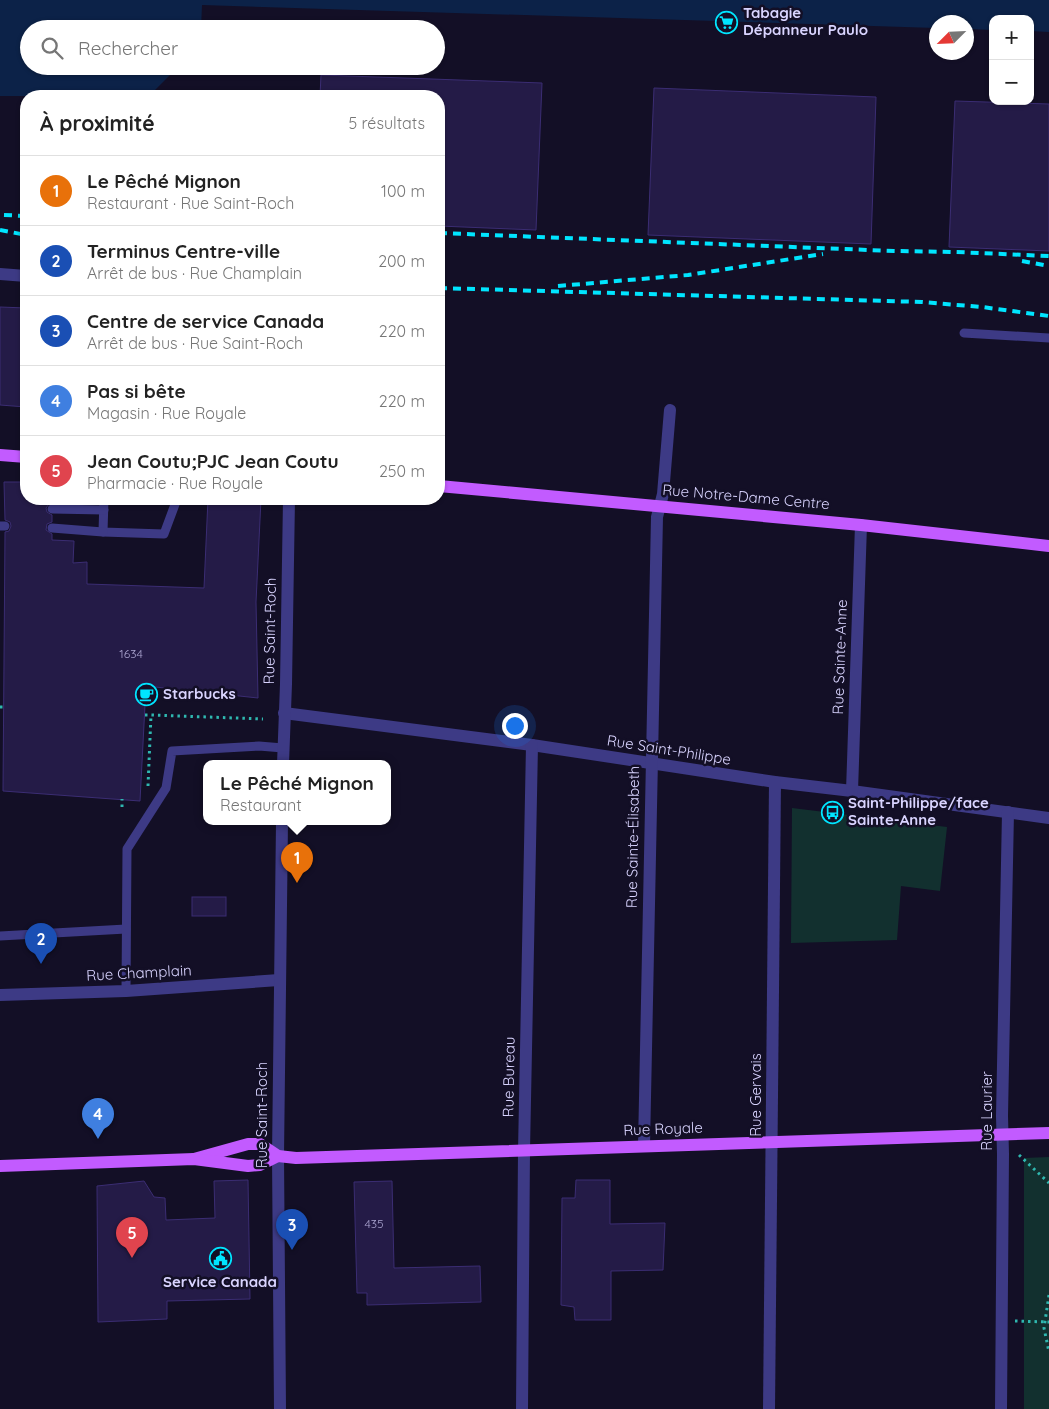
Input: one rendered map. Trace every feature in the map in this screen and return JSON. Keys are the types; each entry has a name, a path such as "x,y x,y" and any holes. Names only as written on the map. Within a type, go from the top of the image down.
{"main road":[{"path":"0,454 20,456"},
{"name":"Rue Notre-Dame Centre","path":"445,487 659,505 1049,546"},
{"name":"Rue Royale","path":"194,1160 248,1144 263,1145 278,1156 296,1158 1049,1133"},
{"name":"Rue Royale","path":"0,1166 194,1160 248,1166 260,1165 278,1156"}],"street":[{"path":"0,274 20,276"},
{"name":"Rue Sainte-Élisabeth","path":"644,1146 657,517 663,494 670,410"},
{"name":"Rue Saint-Roch","path":"283,760 289,505"},
{"name":"Rue Sainte-Anne","path":"852,791 861,525"},
{"name":"Rue Saint-Philippe","path":"284,712 532,745 775,782 1049,818"},
{"name":"Rue Bureau","path":"522,1409 524,1151 532,745"},
{"name":"Rue Gervais","path":"769,1409 775,782"},
{"name":"Rue Laurier","path":"1001,1409 1008,812"},
{"name":"Rue Saint-Roch","path":"280,1409 278,1156 282,825"},
{"name":"Rue Champlain","path":"0,995 126,991 279,980"}],"lane":[{"path":"964,333 1049,338"},
{"path":"104,505 104,532"},
{"path":"52,528 164,534 175,505"},
{"path":"52,509 104,510"},
{"path":"126,991 127,849 166,788 172,751 259,746 283,748"},
{"path":"0,936 126,928"}],"path":[{"path":"145,715 263,719"},
{"path":"148,786 151,715"},
{"path":"122,799 122,807"},
{"path":"1019,1155 1049,1183"},
{"path":"1049,1295 1047,1322 1044,1328 1049,1352"},
{"path":"1002,1321 1047,1322"}],"green space":[{"path":"792,808 947,827 940,891 901,886 897,940 791,943"},
{"path":"1049,1157 1049,1409 1024,1409 1024,1158"}],"water":[{"path":"0,0 1049,0 1049,32 1034,31 1034,15 989,15 989,30 974,29 974,15 929,15 929,28 202,5 201,20 20,20 20,75 170,75 155,90 20,90 20,96 0,96"}],"building":[{"path":"321,75 542,83 536,230 445,226 445,90 320,90"},
{"path":"654,88 876,97 871,244 648,235"},
{"path":"955,101 989,102 989,105 1049,104 1049,251 949,247"},
{"path":"0,307 20,308 20,407 0,405"},
{"path":"4,482 20,482 20,505 48,505 46,508 47,512 52,515 52,522 47,524 46,530 52,534 52,540 74,541 73,563 87,562 87,584 204,588 208,505 261,505 256,602 258,698 146,686 140,801 3,791 5,532 9,531 11,526 10,522 5,520"},
{"path":"192,897 226,897 226,916 192,916"},
{"path":"248,1180 250,1299 167,1301 167,1319 98,1322 97,1186 144,1181 154,1197 165,1198 166,1220 215,1218 214,1181"},
{"path":"576,1180 610,1180 610,1224 665,1223 663,1270 611,1271 611,1320 575,1320 574,1307 561,1305 562,1198 575,1198"},
{"path":"392,1181 394,1268 480,1266 481,1302 367,1305 367,1293 357,1293 354,1182"}],"railway":[{"path":"4,215 20,216"},
{"path":"0,230 20,234"},
{"path":"445,233 1049,256"},
{"path":"558,286 688,275 823,254"},
{"path":"1022,261 1049,266"},
{"path":"445,288 922,302 982,307 1049,316"}],"place":[{"name":"Tabagie Dépanneur Paulo","path":"727,22"},
{"name":"Starbucks","path":"147,694"},
{"name":"Saint-Philippe/face Sainte-Anne","path":"832,812"},
{"name":"Le Pêché Mignon","path":"297,883"},
{"name":"Terminus Centre-ville","path":"41,964"},
{"name":"Pas si bête","path":"98,1139"},
{"name":"Centre de service Canada","path":"292,1250"},
{"name":"Jean Coutu;PJC Jean Coutu","path":"132,1258"},
{"name":"Service Canada","path":"220,1259"}]}
